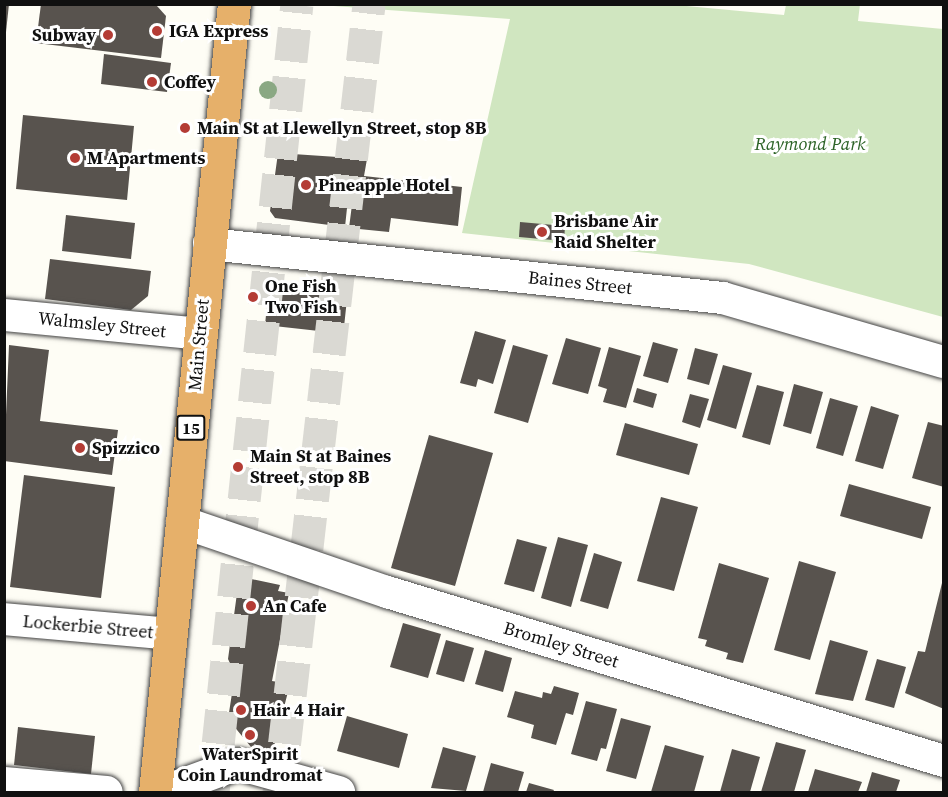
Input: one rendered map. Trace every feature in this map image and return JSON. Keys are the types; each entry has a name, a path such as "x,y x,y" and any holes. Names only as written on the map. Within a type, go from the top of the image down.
{"highway":[{"name":"Main Street","path":"155,792 234,4"}],"street":[{"name":"Baines Street","path":"209,244 723,298 944,362"},
{"name":"Walmsley Street","path":"4,315 200,334"},
{"name":"Bromley Street","path":"182,522 387,592 944,761"},
{"name":"Lockerbie Street","path":"4,619 171,634"},
{"path":"162,792 238,764 339,792"},
{"path":"4,783 107,792"}],"green space":[{"name":"Raymond Park","path":"665,4 784,15 786,5 860,4 858,21 943,29 943,317 749,264 462,233 510,19 320,5"}],"building":[{"path":"4,4 9,4 6,32 4,32"},
{"path":"41,4 157,6 166,16 161,58 36,43"},
{"path":"104,54 171,63 167,92 101,84"},
{"name":"M Apartments","path":"23,115 134,126 127,200 16,189"},
{"path":"278,153 367,159 364,176 462,187 458,226 391,218 389,232 349,228 354,189 349,189 345,227 275,218 270,211"},
{"path":"66,215 135,223 131,259 62,251"},
{"name":"Brisbane Air Raid Shelter","path":"520,222 565,226 564,241 519,237"},
{"path":"50,259 151,271 148,296 131,310 45,299"},
{"path":"269,285 347,299 344,327 328,326 328,332 265,325"},
{"path":"475,331 506,340 493,384 478,379 476,387 460,383"},
{"path":"566,338 601,348 588,394 552,384"},
{"path":"653,342 678,349 668,383 643,376"},
{"path":"9,345 49,350 40,421 118,430 112,475 4,461"},
{"path":"513,345 548,355 528,423 494,413"},
{"path":"609,347 641,356 626,408 603,402 607,389 598,386"},
{"path":"695,348 718,354 709,385 687,379"},
{"path":"723,365 752,373 736,429 707,420"},
{"path":"794,384 823,392 811,434 783,426"},
{"path":"757,385 784,392 770,445 742,437"},
{"path":"637,388 657,394 653,408 633,402"},
{"path":"690,394 709,399 700,428 682,422"},
{"path":"830,398 858,406 843,456 816,448"},
{"path":"871,406 899,415 883,469 855,461"},
{"path":"928,422 944,426 944,487 912,478"},
{"path":"625,423 698,444 689,475 616,455"},
{"path":"429,435 493,453 455,586 391,568"},
{"path":"24,475 115,487 101,598 10,587"},
{"path":"849,484 931,507 922,539 840,516"},
{"path":"661,497 698,507 674,591 637,581"},
{"path":"558,537 588,545 571,607 541,598"},
{"path":"517,539 547,547 534,592 504,584"},
{"path":"594,553 622,562 608,609 580,601"},
{"path":"799,561 836,572 810,660 774,650"},
{"path":"719,563 769,578 743,663 726,659 728,653 705,646 707,640 698,638"},
{"path":"251,579 280,585 278,591 289,593 272,681 290,684 273,750 251,747 228,719 235,674 228,659 238,586"},
{"path":"942,583 944,583 944,709 905,693 918,651 925,652"},
{"path":"403,623 441,634 428,678 390,667"},
{"path":"446,640 474,648 464,682 436,674"},
{"path":"830,640 868,651 853,701 815,694"},
{"path":"485,650 512,658 503,692 475,684"},
{"path":"877,659 906,667 894,708 865,700"},
{"path":"554,686 579,693 573,715 566,713 556,745 531,738 534,725 507,717 515,691 542,698 543,692 551,694"},
{"path":"586,701 617,709 606,749 601,748 597,761 571,754"},
{"path":"347,716 408,734 399,768 337,751"},
{"path":"621,718 651,726 636,779 606,771"},
{"path":"18,727 95,736 91,774 14,765"},
{"path":"776,742 806,750 794,792 761,792"},
{"path":"665,745 704,756 694,792 651,792"},
{"path":"443,747 476,756 466,791 431,788"},
{"path":"732,749 760,757 750,792 720,792"},
{"path":"491,763 524,772 518,792 483,792"},
{"path":"815,769 862,782 858,792 808,792"},
{"path":"872,772 900,780 896,792 866,792"},
{"path":"529,783 554,790 553,792 526,792"}],"tunnel":[{"path":"213,792 297,4"},
{"path":"279,792 369,4"}],"place":[{"name":"IGA Express","path":"157,31"},
{"name":"Subway","path":"108,35"},
{"name":"Coffey","path":"152,82"},
{"name":"Main St at Llewellyn Street, stop 8B","path":"185,128"},
{"name":"M Apartments","path":"75,158"},
{"name":"Pineapple Hotel","path":"306,185"},
{"name":"Brisbane Air Raid Shelter","path":"542,232"},
{"name":"One Fish Two Fish","path":"253,297"},
{"name":"Spizzico","path":"80,448"},
{"name":"Main St at Baines Street, stop 8B","path":"238,467"},
{"name":"An Cafe","path":"251,606"},
{"name":"Hair 4 Hair","path":"241,710"},
{"name":"WaterSpirit Coin Laundromat","path":"250,735"}]}
